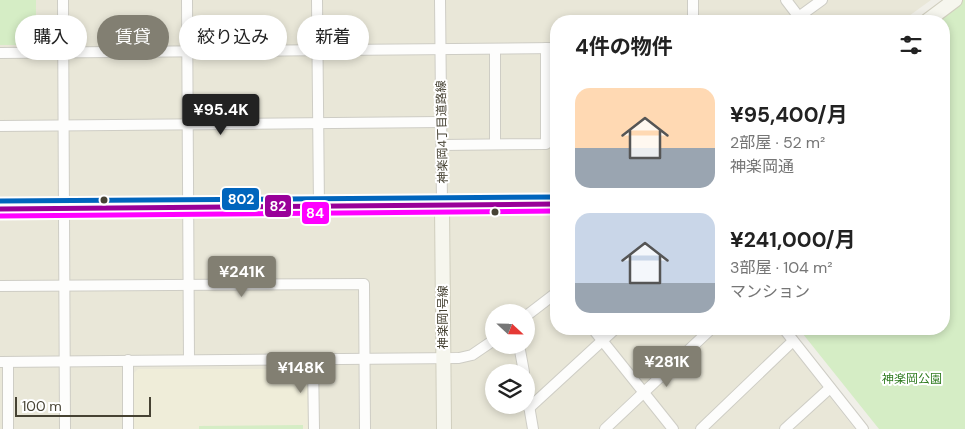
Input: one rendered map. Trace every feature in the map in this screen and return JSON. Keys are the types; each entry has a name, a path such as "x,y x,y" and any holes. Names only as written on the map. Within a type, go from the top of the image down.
{"street":[{"path":"63,0 63,15"},
{"path":"187,0 187,15"},
{"path":"317,0 317,15"},
{"name":"神楽岡4丁目道路線","path":"440,0 442,205"},
{"path":"693,0 693,15"},
{"path":"786,0 795,15"},
{"path":"804,15 822,0"},
{"path":"935,15 955,0"},
{"path":"369,50 550,48"},
{"path":"495,49 495,144"},
{"path":"87,52 179,51"},
{"path":"0,53 15,53"},
{"path":"63,60 66,286 65,429"},
{"path":"186,60 189,360"},
{"path":"316,60 319,207"},
{"path":"442,145 546,144 550,67"},
{"path":"0,126 442,122"},
{"path":"0,209 550,204"},
{"name":"神楽岡1号線","path":"442,205 444,429"},
{"path":"0,286 364,284 364,429"},
{"path":"535,309 550,298"},
{"path":"598,335 673,429"},
{"path":"535,403 607,335"},
{"path":"605,429 705,335"},
{"path":"789,335 862,428"},
{"path":"702,429 794,341"},
{"path":"8,429 4,362 466,358 485,346"},
{"path":"313,359 314,429"},
{"path":"128,360 128,429"},
{"path":"785,429 830,388"},
{"path":"531,414 533,429"}],"shaded area":[{"path":"0,0 931,0 910,15 550,15 550,335 782,335 855,429 0,429"},
{"path":"138,369 304,369 307,372 308,429 134,429 133,374"}],"green space":[{"path":"0,0 36,0 36,15 15,15 15,45 0,45"},
{"name":"神楽岡公園","path":"961,0 965,0 965,429 879,429 804,335 950,335 950,15 940,15"},
{"path":"303,425 303,429 199,429 199,426"}],"transit line":[{"name":"802","path":"0,201 550,197"},
{"name":"82","path":"0,209 550,204"},
{"name":"84","path":"0,216 550,211"}]}
